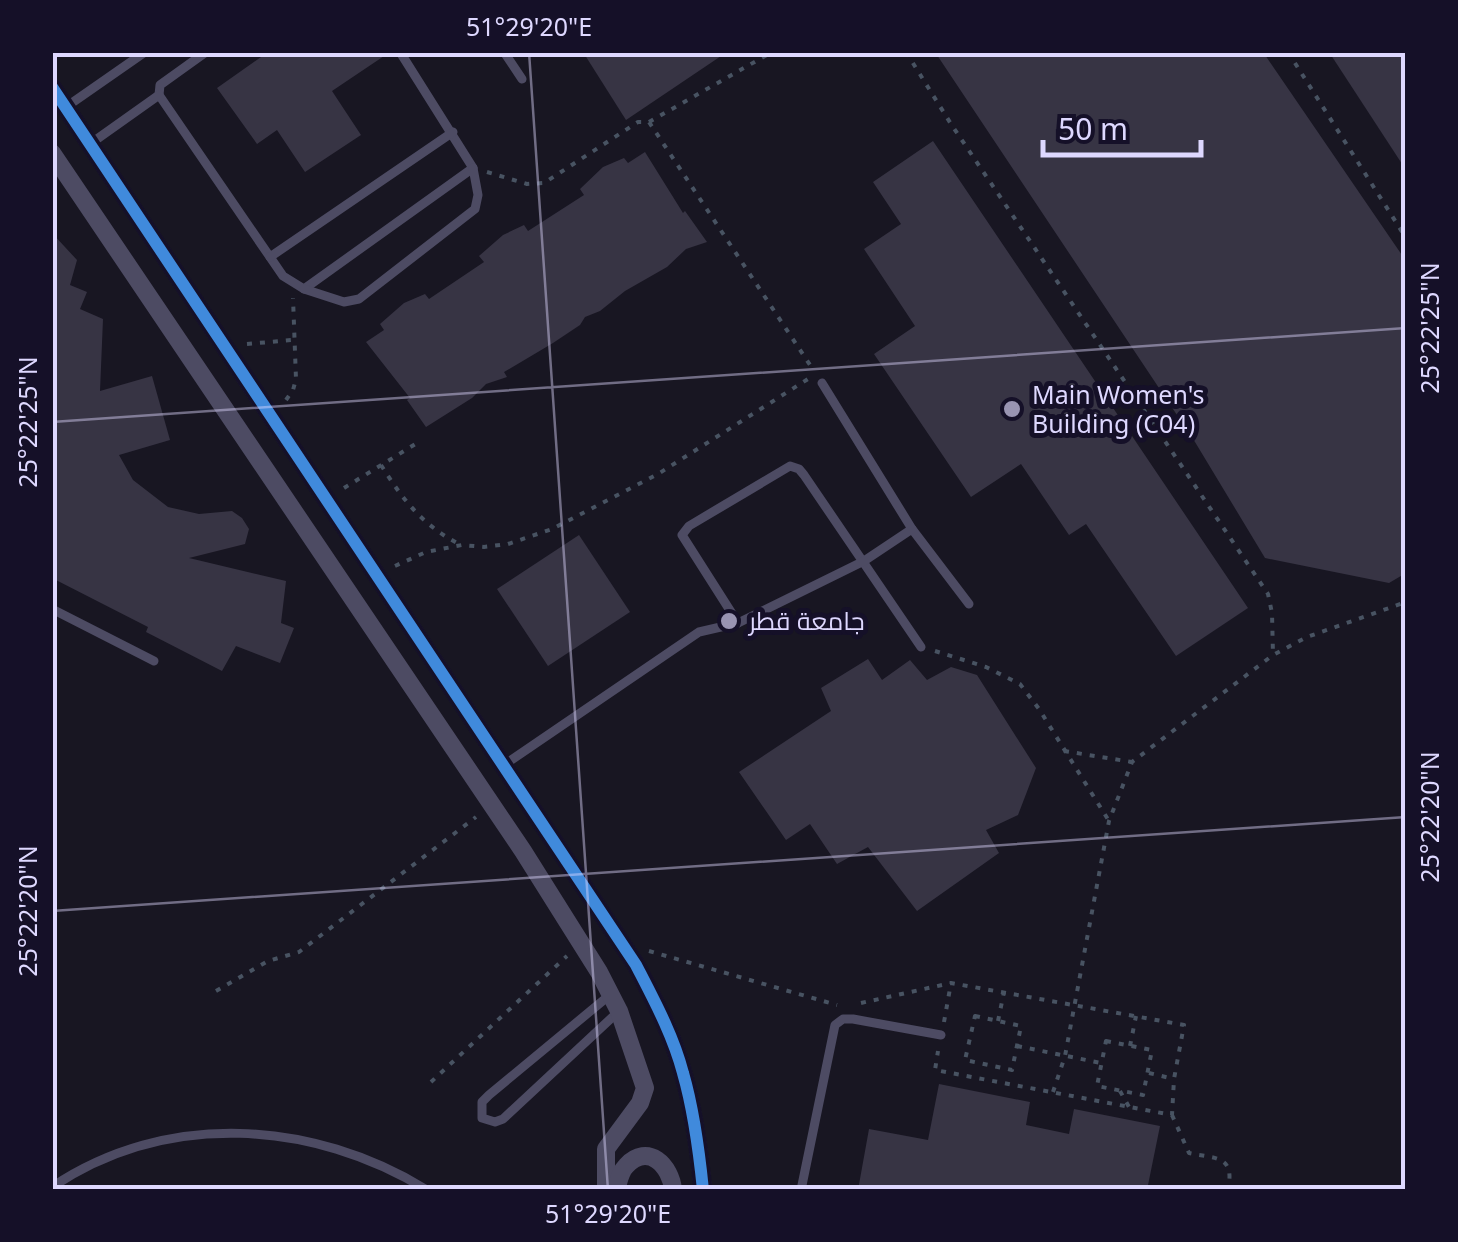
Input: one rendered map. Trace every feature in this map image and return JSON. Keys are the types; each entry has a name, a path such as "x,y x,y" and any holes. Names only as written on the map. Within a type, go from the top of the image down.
{"street":[{"path":"52,87 59,111 90,144 636,965 683,1071 694,1116 703,1190"},
{"path":"90,144 55,161 524,851 615,1003 645,1088 640,1103 606,1149 606,1190"},
{"path":"524,851 551,834"},
{"path":"616,1190 626,1165 650,1157 665,1165 673,1190"}],"lane":[{"path":"59,111 145,52"},
{"path":"206,52 160,84 159,95 283,276 304,289 344,302 359,299 475,209 478,195 472,168 400,52"},
{"path":"504,52 522,78"},
{"path":"90,144 159,95"},
{"path":"270,257 453,132"},
{"path":"304,289 472,168"},
{"path":"822,383 912,529 969,604"},
{"path":"738,623 682,535 689,526 790,466 804,475 921,647"},
{"path":"504,765 699,632 738,623 864,561 912,529"},
{"path":"52,609 154,661"},
{"path":"615,1003 503,1118 496,1122 482,1118 482,1102 489,1095 615,1003"},
{"path":"801,1190 835,1025 853,1019 941,1035"},
{"path":"52,1186 89,1166 150,1144 181,1137 246,1132 341,1148 386,1166 427,1190"}],"path":[{"path":"472,168 527,184 544,183 638,122 649,122 772,52"},
{"path":"906,52 1268,594 1272,655"},
{"path":"1288,52 1406,238"},
{"path":"377,574 426,552 508,544 552,529 658,474 816,374 649,122"},
{"path":"269,411 294,390 294,283"},
{"path":"232,356 247,344 292,340"},
{"path":"326,498 417,443"},
{"path":"381,465 409,508 439,534 462,546"},
{"path":"1054,1092 1065,1056 1109,822 1132,762 1272,655 1406,602"},
{"path":"921,647 986,667 1020,684 1109,822"},
{"path":"1064,751 1132,762"},
{"path":"216,990 268,960 299,952 492,805"},
{"path":"432,1082 581,942"},
{"path":"620,942 844,1007"},
{"path":"951,982 935,1070 1172,1115"},
{"path":"862,1003 951,982 1184,1026 1172,1115 1188,1153 1228,1165 1232,1172 1228,1190"},
{"path":"998,1020 1004,992"},
{"path":"975,1016 1021,1026 1017,1046 1012,1070 966,1060 975,1016"},
{"path":"1130,1046 1136,1016"},
{"path":"1106,1041 1130,1046 1152,1050 1143,1095 1096,1086 1106,1041"},
{"path":"1017,1046 1101,1063"},
{"path":"988,1081 990,1066"},
{"path":"1148,1073 1174,1079"},
{"path":"1120,1090 1129,1107"}],"building":[{"path":"268,52 390,52 332,91 361,135 305,172 277,130 257,144 217,88"},
{"path":"583,52 727,52 626,120"},
{"path":"935,52 1263,52 1406,261 1406,573 1389,583 1265,558 1195,442"},
{"path":"1329,52 1406,52 1406,170"},
{"name":"Main Women's Building (C04)","path":"933,141 1248,608 1176,656 1086,524 1069,535 1021,464 971,497 874,354 915,326 864,249 901,224 873,182"},
{"path":"645,152 683,213 707,242 686,249 667,267 504,372 507,377 486,384 472,398 426,427 407,400 410,398 366,342 384,330 380,324 404,303 425,294 429,299 484,262 479,256 503,235 524,225 528,231 584,195 580,189 603,167 624,158 628,163"},
{"path":"52,233 77,260 70,285 87,292 80,309 103,319 100,391 152,376 170,440 119,455 133,480 168,507 199,514 232,511 242,518 249,529 245,544 189,558 286,581 281,623 294,628 280,663 236,646 222,671 146,632 148,627 52,578"},
{"path":"579,535 630,612 548,666 497,589"},
{"path":"868,659 882,680 910,660 927,680 951,667 977,675 1036,768 1018,815 986,830 999,853 917,911 868,847 837,864 810,824 786,840 739,772 831,711 821,688"},
{"path":"939,1084 1030,1102 1026,1125 1069,1134 1074,1109 1160,1126 1147,1190 858,1190 869,1129 928,1140"}],"cycle path":[{"path":"52,87 636,965 679,1059 693,1116 703,1190"}],"place":[{"name":"Main Women's Building (C04)","path":"1012,409"},
{"name":"جامعة قطر","path":"729,621"}]}
